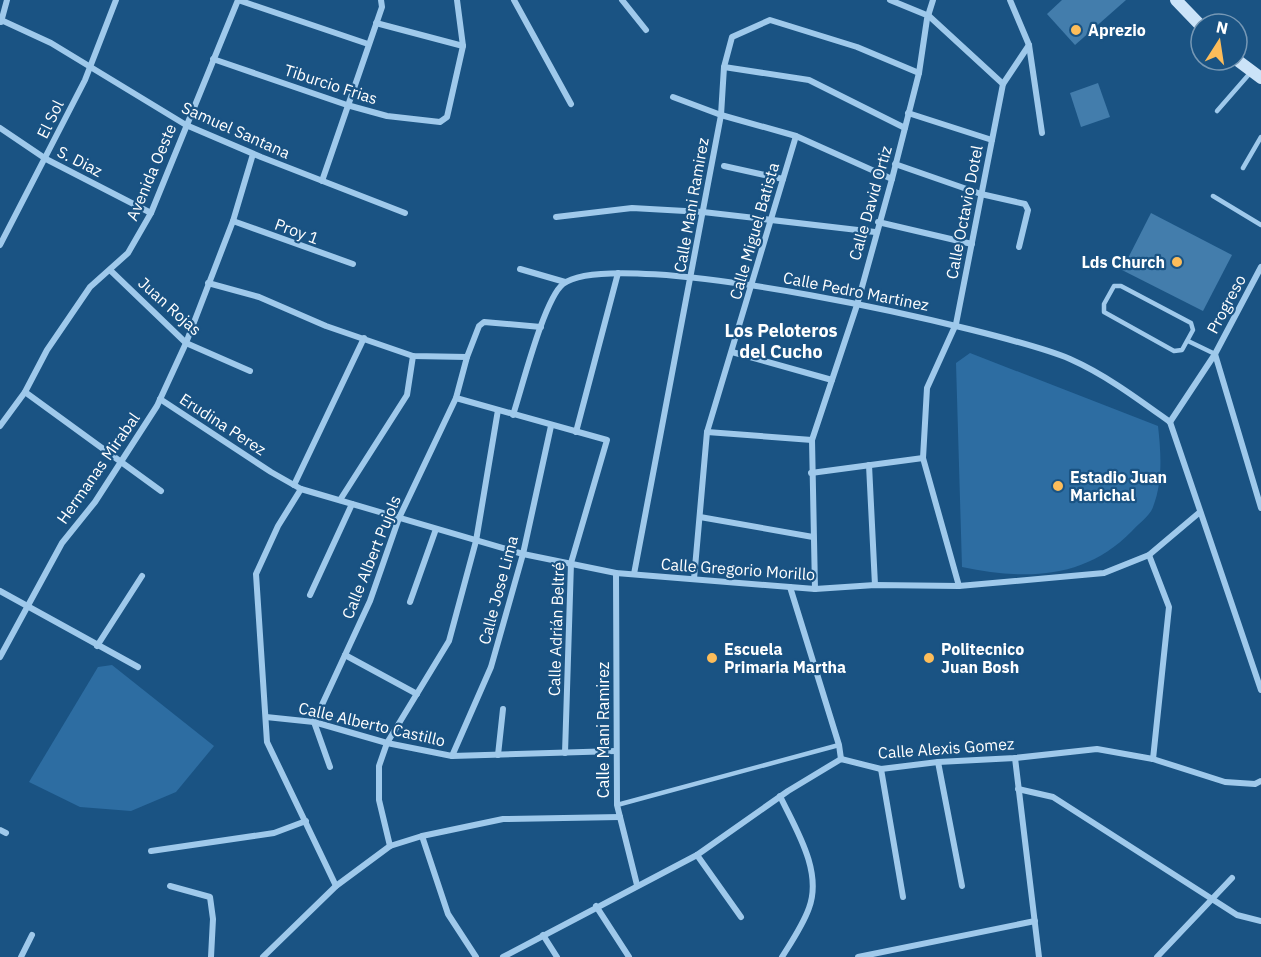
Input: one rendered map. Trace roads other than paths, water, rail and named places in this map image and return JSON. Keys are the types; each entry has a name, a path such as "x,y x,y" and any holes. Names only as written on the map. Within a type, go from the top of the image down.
{"street":[{"path":"1,22 7,0"},
{"name":"El Sol","path":"0,245 46,159 91,66 116,0"},
{"path":"238,0 368,44"},
{"name":"Avenida Oeste","path":"0,426 24,392 46,350 84,296 128,253 151,213 238,0"},
{"path":"322,181 376,23 381,0"},
{"path":"376,23 463,46 457,0"},
{"path":"514,0 572,104"},
{"path":"622,0 646,30"},
{"path":"891,0 929,16 1003,84 1029,45"},
{"name":"Calle David Ortiz","path":"814,589 812,440 857,305 919,73 933,0"},
{"path":"1010,0 1029,45 1042,133"},
{"path":"1176,0 1189,14"},
{"name":"Calle Mani Ramirez","path":"634,574 721,115 723,67 732,37 770,20 857,47 919,73"},
{"name":"Samuel Santana","path":"1,22 51,43 186,125 253,154 405,213"},
{"name":"Tiburcio Frias","path":"213,59 347,105 387,116 443,121 447,117 463,46"},
{"path":"723,67 809,80 905,128"},
{"name":"Calle Octavio Dotel","path":"959,586 923,458 927,388 956,324 1003,84"},
{"path":"673,98 721,115 796,136 891,179"},
{"path":"908,113 992,140"},
{"name":"S. Diaz","path":"0,128 46,159 151,213"},
{"name":"Calle Miguel Batista","path":"694,579 707,432 796,136"},
{"name":"Hermanas Mirabal","path":"0,657 62,543 122,463 160,399 186,343 233,221 253,154"},
{"path":"895,164 981,194 1025,204 1028,210 1019,247"},
{"path":"724,166 783,178"},
{"path":"556,217 632,208 703,212 875,232"},
{"name":"Proy 1","path":"233,221 352,264"},
{"path":"878,222 972,244"},
{"name":"Progreso","path":"1170,422 1215,354 1261,267"},
{"path":"513,415 541,327 558,289 565,282 520,269"},
{"name":"Juan Rojas","path":"110,270 186,343 250,371"},
{"path":"456,398 576,432 618,273"},
{"name":"Calle Pedro Martinez","path":"565,282 618,273 753,284 956,324 1070,359 1108,379 1170,422"},
{"path":"208,283 259,297 290,312 413,356 467,357"},
{"name":"Calle Albert Pujols","path":"314,722 370,601 399,519 456,398 467,357 479,326 484,322 541,327"},
{"path":"294,485 364,339"},
{"path":"732,352 832,380"},
{"name":"Progreso","path":"1215,354 1261,508"},
{"path":"340,500 407,395 413,356"},
{"path":"24,392 161,491"},
{"name":"Erudina Perez","path":"160,399 271,472"},
{"path":"390,846 379,800 379,766 387,742 449,641 476,541 498,410"},
{"path":"1170,422 1261,690"},
{"name":"Calle Jose Lima","path":"452,756 491,667 523,554 551,426"},
{"name":"Calle Adrián Beltré","path":"565,753 571,564 607,440 576,432"},
{"path":"707,432 812,440"},
{"path":"811,473 923,458"},
{"path":"869,465 875,585"},
{"name":"Calle Gregorio Morillo","path":"271,472 301,489 523,554 616,573 814,589 875,585 959,586 1104,573 1149,555 1200,512"},
{"path":"301,489 278,526 256,574 267,742 336,886"},
{"path":"310,595 352,504"},
{"path":"700,518 813,537"},
{"path":"410,602 436,529"},
{"path":"1149,555 1169,607 1153,759"},
{"name":"Calle Mani Ramirez","path":"616,573 617,806 637,885"},
{"path":"97,646 142,576"},
{"path":"503,957 596,906 697,855 780,796 841,759 839,745 790,587"},
{"path":"0,591 138,667"},
{"path":"345,655 417,694"},
{"path":"498,754 503,709"},
{"name":"Calle Alberto Castillo","path":"266,717 314,722 387,742 452,756 616,751"},
{"path":"314,722 330,767"},
{"name":"Calle Alexis Gomez","path":"841,759 881,769 1097,749 1153,759 1225,782 1255,784 1261,781"},
{"path":"1016,758 1039,957"},
{"path":"938,762 962,885"},
{"path":"881,769 903,897"},
{"path":"1018,789 1053,797 1237,915 1261,921"},
{"path":"780,796 805,849 812,895 797,933 782,957"},
{"path":"264,957 336,886 390,846 422,836 504,819 620,817"},
{"path":"152,851 274,833 306,821"},
{"path":"422,836 448,914 476,957"},
{"path":"697,855 741,917"},
{"path":"1157,957 1232,878"},
{"path":"170,886 210,897 213,919 211,957"},
{"path":"596,906 630,957"},
{"path":"858,957 1035,921"},
{"path":"21,957 32,935"},
{"path":"543,935 556,957"}],"lane":[{"path":"1217,111 1256,75"},
{"path":"1243,168 1261,137"},
{"path":"1213,196 1261,225"},
{"path":"1114,286 1121,286 1191,323 1193,330 1188,340 1182,350 1174,351 1104,312 1104,304 1114,286"},
{"path":"1188,340 1215,354"},
{"path":"617,806 839,745"}],"place":[{"name":"Aprezio","path":"1076,30"},
{"name":"Lds Church","path":"1177,262"},
{"name":"Estadio Juan Marichal","path":"1058,486"},
{"name":"Escuela Primaria Martha","path":"712,658"},
{"name":"Politecnico Juan Bosh","path":"929,658"}],"district":[{"name":"Los Peloteros del Cucho","path":"781,341"}]}
